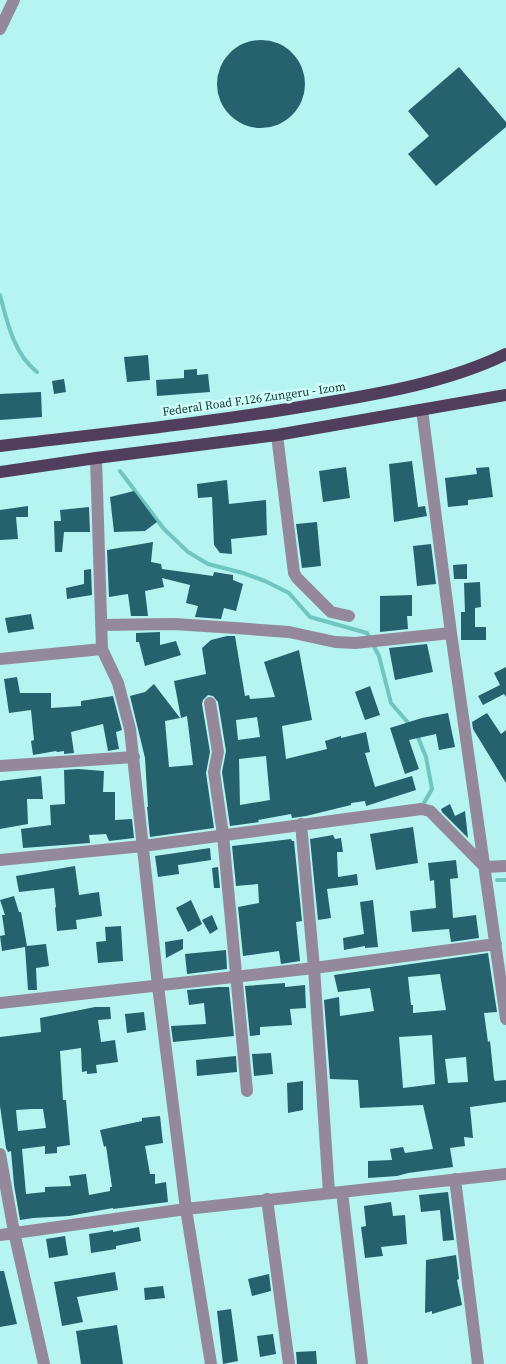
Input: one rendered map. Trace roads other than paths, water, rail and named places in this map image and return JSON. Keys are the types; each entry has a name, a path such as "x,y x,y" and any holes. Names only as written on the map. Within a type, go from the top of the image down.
{"main road":[{"name":"Federal Road F.126 Zungeru - Izom","path":"0,446 273,412 389,392 479,366 506,354"},
{"path":"0,472 277,435 506,395"}],"street":[{"path":"0,29 14,0"},
{"path":"422,410 451,633 506,1019"},
{"path":"277,435 294,573 331,612 348,616"},
{"path":"96,458 102,649 122,694 130,729 158,986 186,1209 211,1364"},
{"path":"102,625 174,624 235,628 289,632 335,642 365,643 451,633"},
{"path":"0,659 102,649"},
{"path":"210,703 218,752 214,772 222,834 247,1091"},
{"path":"0,766 134,757"},
{"path":"0,860 143,846 222,834 425,809 430,811 485,867 506,866"},
{"path":"301,824 335,1192 362,1364"},
{"path":"0,1003 314,968 496,944"},
{"path":"0,1154 14,1232 44,1364"},
{"path":"0,1235 267,1199 506,1174"},
{"path":"455,1179 478,1364"},
{"path":"267,1199 289,1364"}],"waterway":[{"path":"0,295 12,337 22,356 37,372"},
{"path":"120,471 164,529 188,552 208,564 243,573 289,593 310,617 367,633 379,656 391,703 410,725"},
{"path":"417,735 426,757 432,789 424,803"},
{"path":"497,880 506,880"}]}
